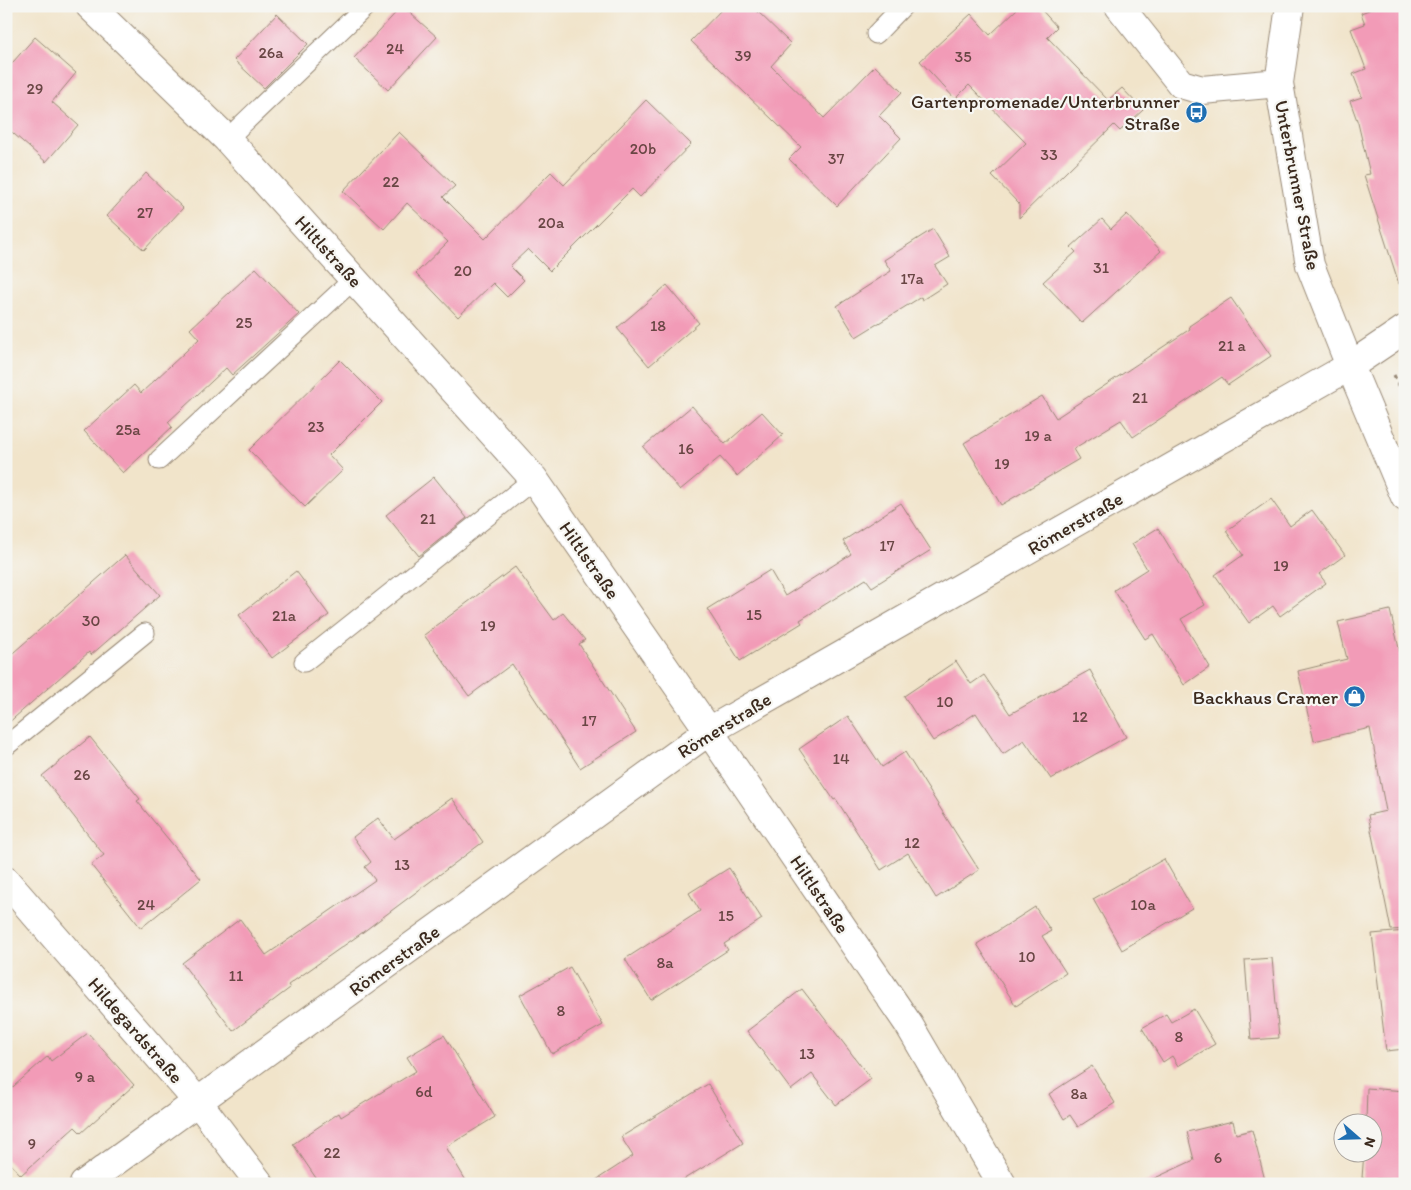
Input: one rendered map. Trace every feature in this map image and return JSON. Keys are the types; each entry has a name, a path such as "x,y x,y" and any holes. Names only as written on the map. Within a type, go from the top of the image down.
{"street":[{"name":"Hiltlstraße","path":"90,6 227,140 534,479 709,731 909,1025 1002,1184"},
{"path":"1119,6 1181,84 1202,90 1279,84"},
{"name":"Unterbrunner Straße","path":"1290,6 1279,84 1310,265 1405,497"},
{"name":"Römerstraße","path":"84,1184 709,731 1350,366 1405,329"},
{"name":"Hildegardstraße","path":"6,881 198,1102 260,1184"}],"lane":[{"path":"227,140 366,6"},
{"path":"876,34 903,6"},
{"path":"159,460 354,279"},
{"path":"304,662 534,479"},
{"path":"6,746 145,633"}],"building":[{"path":"402,6 437,37 388,90 354,58"},
{"path":"725,6 752,6 791,44 771,66 824,118 875,66 902,92 879,116 901,138 837,206 789,159 801,147 691,41"},
{"path":"1020,6 1038,6 1057,27 1047,37 1108,100 1122,88 1143,110 1120,131 1114,125 1019,218 1019,204 992,176 1026,143 969,85 955,99 920,61 971,14 990,35"},
{"path":"1379,6 1405,6 1405,283 1399,284 1364,175 1370,174 1358,123 1350,101 1362,97 1353,74 1366,69 1351,29 1365,24 1361,13"},
{"path":"277,14 308,44 264,88 234,60"},
{"path":"35,37 76,73 52,102 78,125 46,162 6,127 6,70"},
{"path":"646,100 691,144 640,197 632,189 550,271 528,249 510,266 524,280 507,297 493,283 458,317 416,273 448,242 407,203 384,229 343,191 399,132 455,186 443,197 485,239 551,172 564,185"},
{"path":"146,173 183,208 144,250 107,216"},
{"path":"1127,214 1161,251 1082,323 1043,282 1076,252 1071,247 1102,219 1111,229"},
{"path":"933,229 950,257 935,266 947,284 922,300 921,297 856,337 837,306 891,271 884,260"},
{"path":"256,268 299,314 232,375 226,368 168,422 172,427 123,473 84,431 134,385 141,393 199,339 190,329"},
{"path":"667,285 699,323 649,366 617,328"},
{"path":"1231,298 1271,356 1228,385 1222,377 1133,437 1121,420 1073,449 1079,459 1001,505 964,443 1042,396 1056,418 1190,329 1189,326"},
{"path":"340,360 382,402 329,455 343,470 305,507 249,450"},
{"path":"692,406 725,444 762,412 783,435 737,476 720,457 680,490 643,447"},
{"path":"434,477 467,518 419,556 386,515"},
{"path":"1271,499 1290,526 1312,510 1345,555 1319,574 1326,583 1280,616 1273,606 1249,623 1215,575 1243,555 1226,531"},
{"path":"901,503 931,550 872,587 866,579 800,620 802,623 740,661 707,609 770,570 785,596 851,554 843,541"},
{"path":"1158,528 1205,605 1181,619 1210,667 1184,685 1153,634 1145,639 1114,590 1147,569 1132,544"},
{"path":"125,555 160,595 91,655 89,652 6,725 6,659"},
{"path":"515,567 554,620 563,613 585,640 579,644 636,732 580,768 512,664 469,696 424,635"},
{"path":"296,571 329,615 272,658 239,615"},
{"name":"Backhaus Cramer","path":"1390,610 1405,674 1405,929 1391,930 1368,815 1386,811 1370,728 1314,741 1298,671 1347,659 1338,622"},
{"path":"956,661 971,684 984,675 1010,714 1090,670 1126,737 1051,779 1024,740 1003,754 976,713 933,741 904,696"},
{"path":"848,716 882,767 905,752 979,870 936,898 908,853 881,870 836,799 834,800 799,749"},
{"path":"90,737 140,799 137,801 201,879 141,928 91,865 104,855 42,776"},
{"path":"452,798 483,842 359,935 288,985 290,988 233,1031 182,963 240,919 266,955 375,880 365,867 371,862 353,837 378,818 394,839"},
{"path":"1164,859 1192,908 1122,950 1093,899"},
{"path":"729,868 762,919 724,944 728,950 651,1000 625,959 700,911 689,893"},
{"path":"1035,907 1051,931 1042,936 1066,973 1016,1006 977,944"},
{"path":"1405,931 1405,1049 1386,1051 1372,934"},
{"path":"1272,958 1279,1038 1251,1040 1245,960"},
{"path":"570,967 603,1025 552,1054 520,995"},
{"path":"802,989 871,1079 836,1105 812,1074 791,1090 747,1031"},
{"path":"1194,1009 1215,1044 1178,1066 1172,1056 1163,1062 1142,1028 1166,1014 1171,1022"},
{"path":"88,1033 134,1085 81,1133 75,1127 21,1175 6,1159 6,1093 48,1056 51,1061"},
{"path":"444,1035 495,1117 446,1147 468,1184 320,1184 293,1144 339,1113 341,1117 416,1071 407,1057"},
{"path":"1092,1066 1115,1103 1078,1127 1070,1115 1064,1119 1049,1094"},
{"path":"708,1084 743,1143 676,1184 590,1184 633,1156 621,1137"},
{"path":"1367,1088 1405,1091 1405,1180 1362,1178 1363,1162 1384,1162 1384,1112 1366,1112"},
{"path":"1233,1121 1236,1134 1252,1130 1266,1184 1142,1184 1194,1160 1187,1132"}],"place":[{"name":"Gartenpromenade/Unterbrunner Straße","path":"1196,112"},
{"name":"Backhaus Cramer","path":"1354,697"}]}
